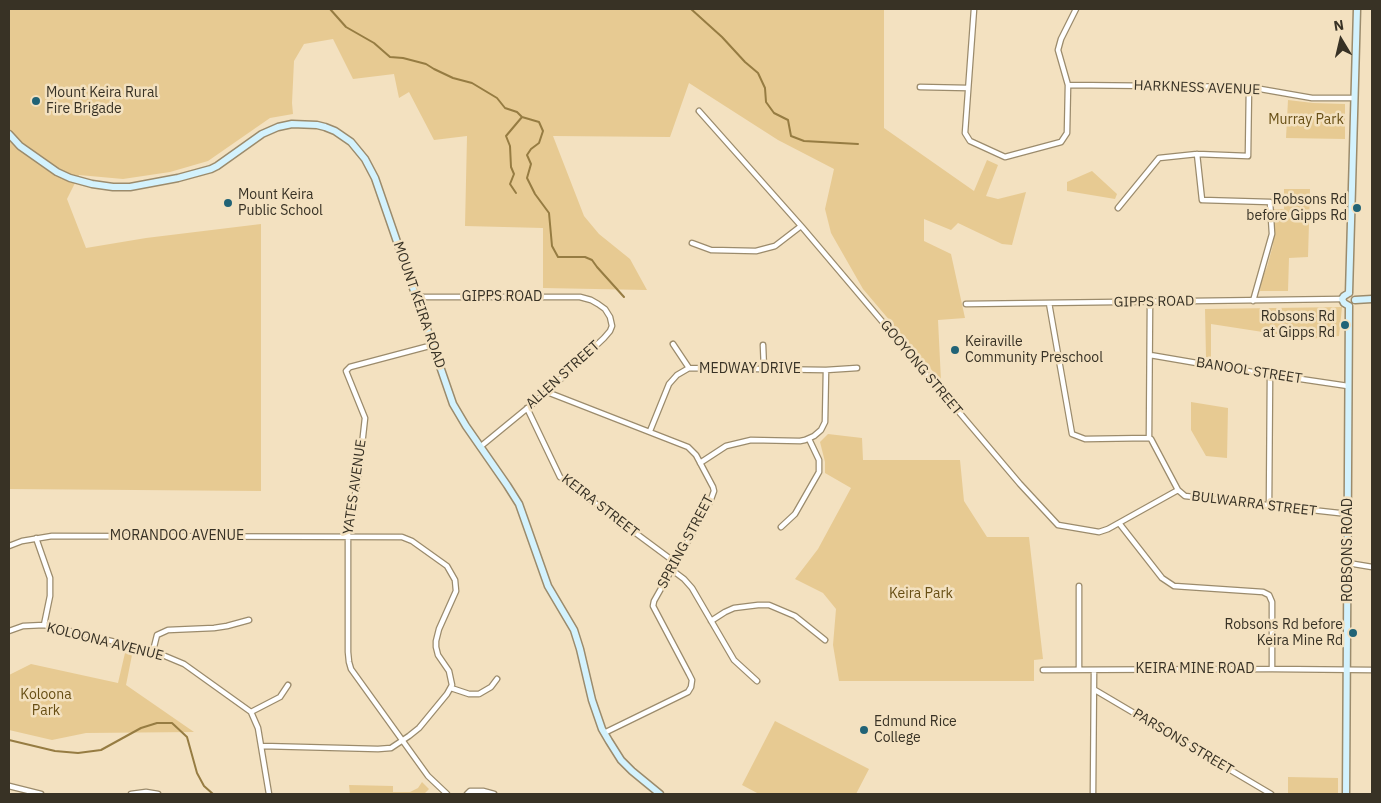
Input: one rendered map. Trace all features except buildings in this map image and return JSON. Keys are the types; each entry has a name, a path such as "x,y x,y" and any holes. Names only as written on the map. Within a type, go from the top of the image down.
{"main road":[{"path":"1349,293 1357,9"},
{"name":"MOUNT KEIRA ROAD","path":"9,134 20,146 57,172 70,178 92,184 130,187 211,170 262,134 278,127 292,124 326,127 351,142 370,167 382,197 453,404 519,504 548,586 574,630 592,700 604,733 621,760 660,794"},
{"path":"1349,293 1342,299 1344,303 1349,306 1355,300"},
{"path":"1349,293 1353,295 1355,300"},
{"path":"1355,300 1372,300"},
{"name":"ROBSONS ROAD","path":"1346,794 1349,306"}],"street":[{"path":"975,10 965,133 970,141 1005,157 1061,142 1067,133 1068,85 1058,50 1061,39 1076,9"},
{"name":"HARKNESS AVENUE","path":"1068,85 1249,87 1312,98 1354,98"},
{"path":"920,87 968,88"},
{"path":"1118,208 1159,158 1197,154 1248,156 1249,87"},
{"name":"GOOYONG STREET","path":"699,111 801,226 1020,484 1058,525 1099,532 1108,529 1178,490"},
{"path":"1197,154 1202,200 1270,202 1272,234 1254,302"},
{"path":"692,244 711,250 761,250 781,242 801,226"},
{"name":"GIPPS ROAD","path":"417,297 587,298"},
{"name":"ALLEN STREET","path":"480,447 547,392 610,331 612,326 607,312 587,298"},
{"name":"GIPPS ROAD","path":"966,304 1254,302 1342,299"},
{"name":"BULWARRA STREET","path":"1150,302 1149,438 1178,490 1185,496 1270,507 1348,514"},
{"path":"1049,303 1072,434 1085,439 1149,438"},
{"path":"672,344 689,368"},
{"name":"YATES AVENUE","path":"433,345 350,367 347,370 365,418 360,470 347,537 349,662 351,669 428,776 447,794"},
{"path":"763,345 764,369"},
{"name":"BANOOL STREET","path":"1150,354 1226,368 1348,386"},
{"name":"MEDWAY DRIVE","path":"650,431 669,384 677,374 689,368 826,370 857,368"},
{"path":"700,463 726,446 751,440 800,441 809,439 818,433 825,422 826,370"},
{"path":"1270,375 1270,507"},
{"name":"SPRING STREET","path":"547,392 688,447 694,452 714,491 710,502 654,601 653,609 692,680 691,687 688,692 604,733"},
{"name":"KEIRA STREET","path":"527,408 560,477 676,563"},
{"path":"781,527 795,514 819,472 819,460 809,439"},
{"path":"1119,523 1162,578 1174,586 1262,592 1269,595 1272,602 1272,669"},
{"name":"MORANDOO AVENUE","path":"9,546 22,541 52,536 394,536 407,538 443,562 455,580 456,591 439,629 436,641 438,655 449,672 452,681 451,688"},
{"path":"36,538 50,578 50,596 44,625"},
{"path":"1348,564 1372,567"},
{"path":"672,570 692,588 734,660 757,681"},
{"path":"1079,586 1079,669"},
{"path":"711,620 734,608 769,605 795,616 825,640"},
{"path":"153,651 157,636 168,630 214,628 249,620"},
{"name":"KOLOONA AVENUE","path":"9,631 23,626 44,625 153,651 184,664 251,712"},
{"name":"KEIRA MINE ROAD","path":"1043,670 1372,670"},
{"path":"1093,794 1094,670"},
{"path":"262,746 391,748 419,728 451,688 470,694 479,694 491,687 497,679"},
{"path":"269,794 262,746 258,728 251,712 280,697 288,685"},
{"name":"PARSONS STREET","path":"1095,690 1271,794"},
{"path":"9,786 41,794"},
{"path":"467,794 470,791 483,791 494,794"},
{"path":"131,794 146,792 158,794"}],"green space":[{"path":"9,9 960,9 884,10 884,128 974,191 987,160 998,165 986,196 998,199 1026,192 1012,245 1002,244 958,223 951,230 924,219 924,241 951,254 965,318 938,320 941,381 863,289 831,233 825,209 834,169 778,140 689,83 670,137 553,136 584,216 599,234 630,259 647,290 543,288 543,228 465,226 467,136 434,140 409,92 399,98 394,74 353,79 333,39 304,44 294,61 293,114 270,118 208,161 170,172 123,179 79,175 67,199 86,248 146,238 261,224 261,491 9,489"},
{"name":"Murray Park","path":"1288,100 1345,104 1345,139 1286,138"},
{"path":"1092,171 1117,194 1115,199 1067,191 1067,182"},
{"path":"1284,189 1310,189 1308,257 1289,258 1288,291 1260,291 1261,280 1273,245 1274,209 1284,209"},
{"path":"1342,307 1339,336 1308,339 1211,324 1211,358 1206,357 1205,309"},
{"path":"1191,402 1228,408 1227,458 1206,456 1191,430"},
{"name":"Keira Park","path":"828,434 862,438 863,460 960,460 964,501 987,537 1029,537 1043,659 1034,660 1034,681 839,681 833,645 836,609 823,593 795,579 818,549 851,488 825,473 825,462 820,442"},
{"name":"Koloona Park","path":"125,653 132,655 126,685 194,732 86,733 52,740 9,730 9,675 31,664 118,683"},
{"path":"775,721 869,769 856,794 759,794 742,785"},
{"path":"1288,777 1338,778 1338,794 1288,794"},
{"path":"422,782 429,789 424,794 350,794 349,785 393,786 393,792 410,792 418,788"}],"waterway":[{"path":"330,9 346,27 374,43 390,57 426,64 453,78 472,83 497,98 505,108 517,112 522,117 539,122 543,131 539,143 527,155 531,164 527,178 535,194 549,213 552,246 558,257 585,257 592,260 624,297"},
{"path":"691,9 758,73 765,88 766,102 774,113 788,120 791,136 804,141 858,144"},
{"path":"516,193 510,184 514,174 511,167 510,146 506,136 522,117"},
{"path":"9,740 55,751 78,753 101,750 141,728 157,723 172,723 187,737 197,773 204,786 213,794"}],"place":[{"name":"Mount Keira Rural Fire Brigade","path":"36,101"},
{"name":"Mount Keira Public School","path":"228,203"},
{"name":"Robsons Rd before Gipps Rd","path":"1357,208"},
{"name":"Robsons Rd at Gipps Rd","path":"1345,325"},
{"name":"Keiraville Community Preschool","path":"955,350"},
{"name":"Robsons Rd before Keira Mine Rd","path":"1353,633"},
{"name":"Edmund Rice College","path":"864,730"}]}
